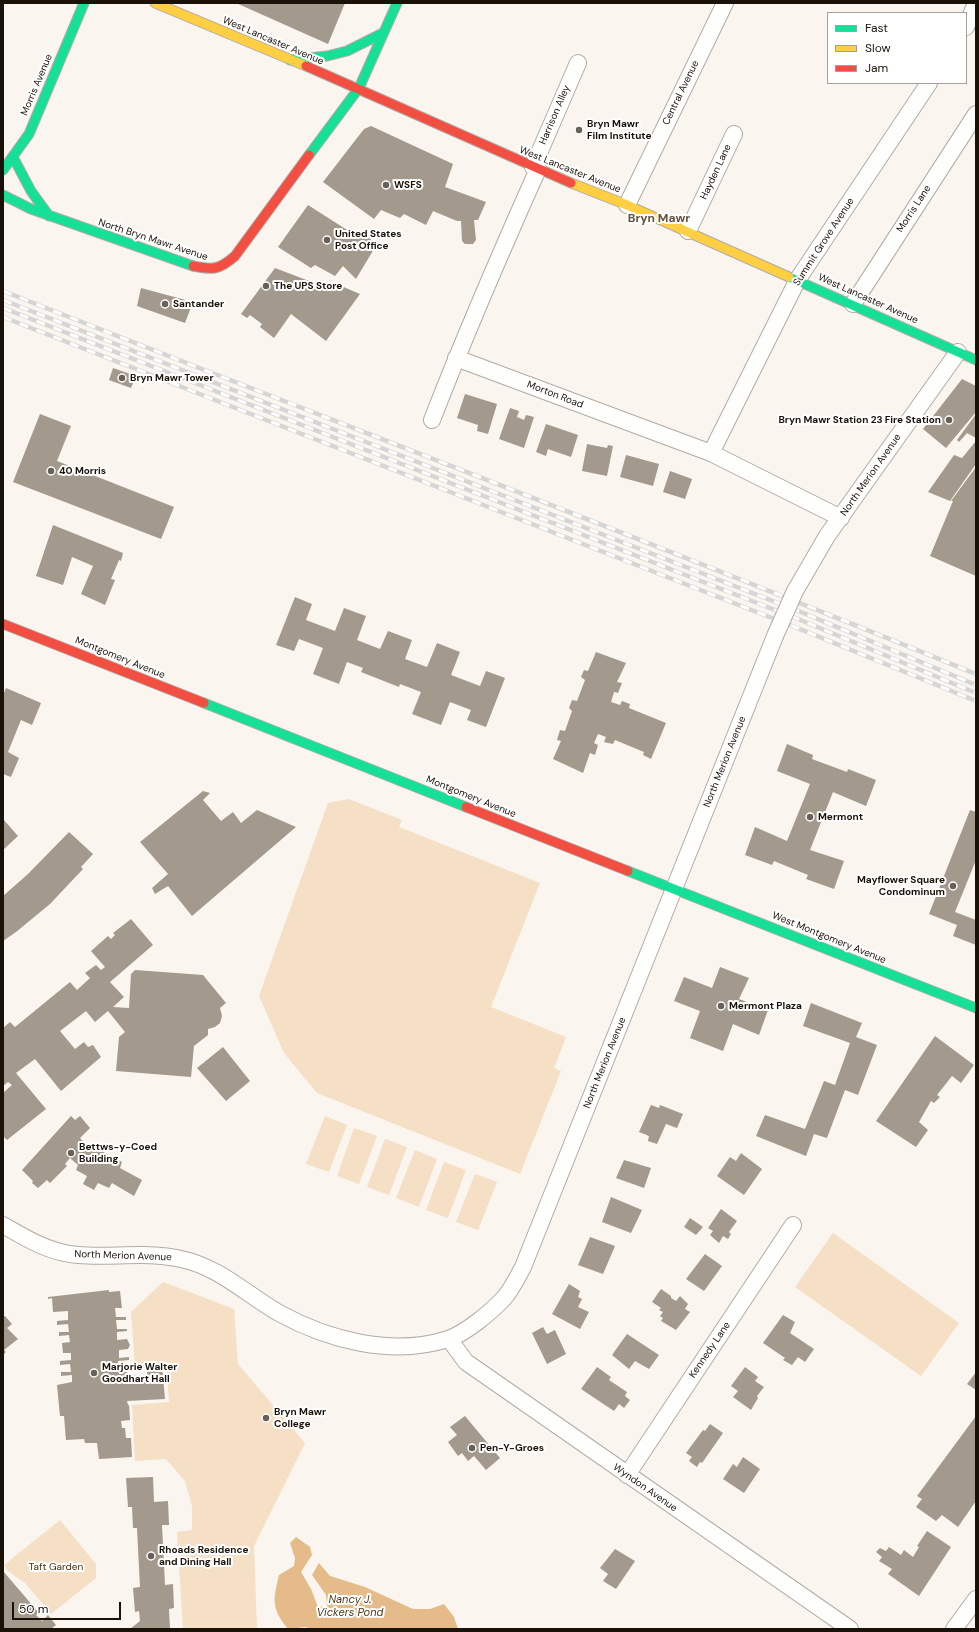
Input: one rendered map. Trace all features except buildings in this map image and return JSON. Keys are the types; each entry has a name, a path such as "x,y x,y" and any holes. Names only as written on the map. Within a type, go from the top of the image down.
{"main road":[{"name":"Morris Avenue","path":"3,170 28,134 84,3"},
{"name":"West Lancaster Avenue","path":"155,3 358,88 536,168 688,231 976,360"},
{"name":"North Bryn Mawr Avenue","path":"3,195 31,210 193,266 210,270 222,268 235,256 358,88 397,3"},
{"path":"290,60 327,56 347,51 384,33"},
{"path":"14,156 31,191 49,216"},
{"name":"Montgomery Avenue","path":"3,624 674,888"},
{"name":"West Montgomery Avenue","path":"674,888 976,1008"}],"street":[{"name":"Central Avenue","path":"627,205 726,3"},
{"path":"967,26 976,3"},
{"name":"Harrison Alley","path":"536,168 578,64"},
{"name":"Summit Grove Avenue","path":"711,453 798,279 928,84"},
{"name":"Morris Lane","path":"853,304 976,114"},
{"name":"Hayden Lane","path":"688,231 734,134"},
{"path":"432,420 456,358 536,168"},
{"name":"North Merion Avenue","path":"3,1225 50,1250 78,1255 150,1255 182,1259 215,1272 278,1312 297,1322 346,1339 374,1345 395,1347 417,1345 449,1339 470,1327 487,1313 503,1298 523,1267 794,591 827,536 958,352"},
{"name":"Morton Road","path":"456,358 711,453 841,518"},
{"name":"Kennedy Lane","path":"626,1475 793,1225"},
{"name":"Wyndon Avenue","path":"449,1339 466,1362 626,1475 850,1629"},
{"path":"954,1629 976,1599"}],"green space":[{"path":"349,799 402,820 399,827 540,883 491,1007 566,1037 554,1068 561,1071 520,1174 317,1093 284,1053 259,996 328,803"},
{"path":"325,1116 347,1125 329,1172 306,1164"},
{"path":"354,1128 377,1136 359,1184 337,1176"},
{"path":"385,1139 407,1147 389,1195 367,1187"},
{"path":"415,1150 437,1159 419,1207 396,1198"},
{"path":"444,1162 466,1170 448,1218 426,1210"},
{"path":"475,1174 497,1182 478,1230 456,1222"},
{"path":"833,1233 959,1323 921,1376 795,1287"},
{"path":"163,1282 234,1309 238,1364 305,1443 254,1546 257,1629 183,1629 177,1532 192,1530 192,1506 185,1481 166,1459 135,1461 132,1405 169,1402 166,1364 135,1366 131,1312"},
{"name":"Taft Garden","path":"60,1520 96,1564 96,1578 51,1614 25,1583 8,1571 4,1565"}],"water":[{"name":"Nancy J. Vickers Pond","path":"296,1537 310,1547 312,1555 301,1572 311,1589 318,1607 327,1606 326,1595 312,1575 319,1563 330,1576 365,1587 413,1609 430,1609 444,1604 454,1617 458,1629 309,1629 306,1627 288,1629 282,1622 276,1609 275,1591 279,1575 294,1566 295,1558 290,1543"}],"railway":[{"path":"3,291 612,529 976,674"},
{"path":"3,300 801,612 976,685"},
{"path":"3,308 798,619 976,693"},
{"path":"3,317 795,627 976,701"}],"traffic: fast":[{"path":"3,170 29,134 84,3"},
{"path":"309,155 359,88 397,3"},
{"path":"290,60 327,56 347,51 383,33"},
{"path":"13,157 31,191 49,216"},
{"path":"3,195 31,209 193,266"},
{"path":"789,277 976,360"},
{"path":"204,703 466,807"},
{"path":"628,871 976,1008"}],"traffic: slow":[{"path":"155,3 306,66"},
{"path":"571,183 627,205 789,277"}],"traffic: jam":[{"path":"306,66 571,183"},
{"path":"193,266 216,268 235,256 309,155"},
{"path":"3,624 204,703"},
{"path":"466,807 628,871"}],"place":[{"name":"Bryn Mawr Film Institute","path":"579,130"},
{"name":"WSFS","path":"386,185"},
{"name":"United States Post Office","path":"327,240"},
{"name":"The UPS Store","path":"266,286"},
{"name":"Santander","path":"165,304"},
{"name":"Bryn Mawr Tower","path":"122,378"},
{"name":"Bryn Mawr Station 23 Fire Station","path":"949,420"},
{"name":"40 Morris","path":"51,471"},
{"name":"Mermont","path":"810,817"},
{"name":"Mayflower Square Condominum","path":"953,886"},
{"name":"Mermont Plaza","path":"721,1006"},
{"name":"Bettws-y-Coed Building","path":"71,1153"},
{"name":"Marjorie Walter Goodhart Hall","path":"94,1373"},
{"name":"Bryn Mawr College","path":"266,1418"},
{"name":"Pen-Y-Groes","path":"472,1448"},
{"name":"Rhoads Residence and Dining Hall","path":"151,1556"}],"district":[{"name":"Bryn Mawr","path":"659,219"}]}
